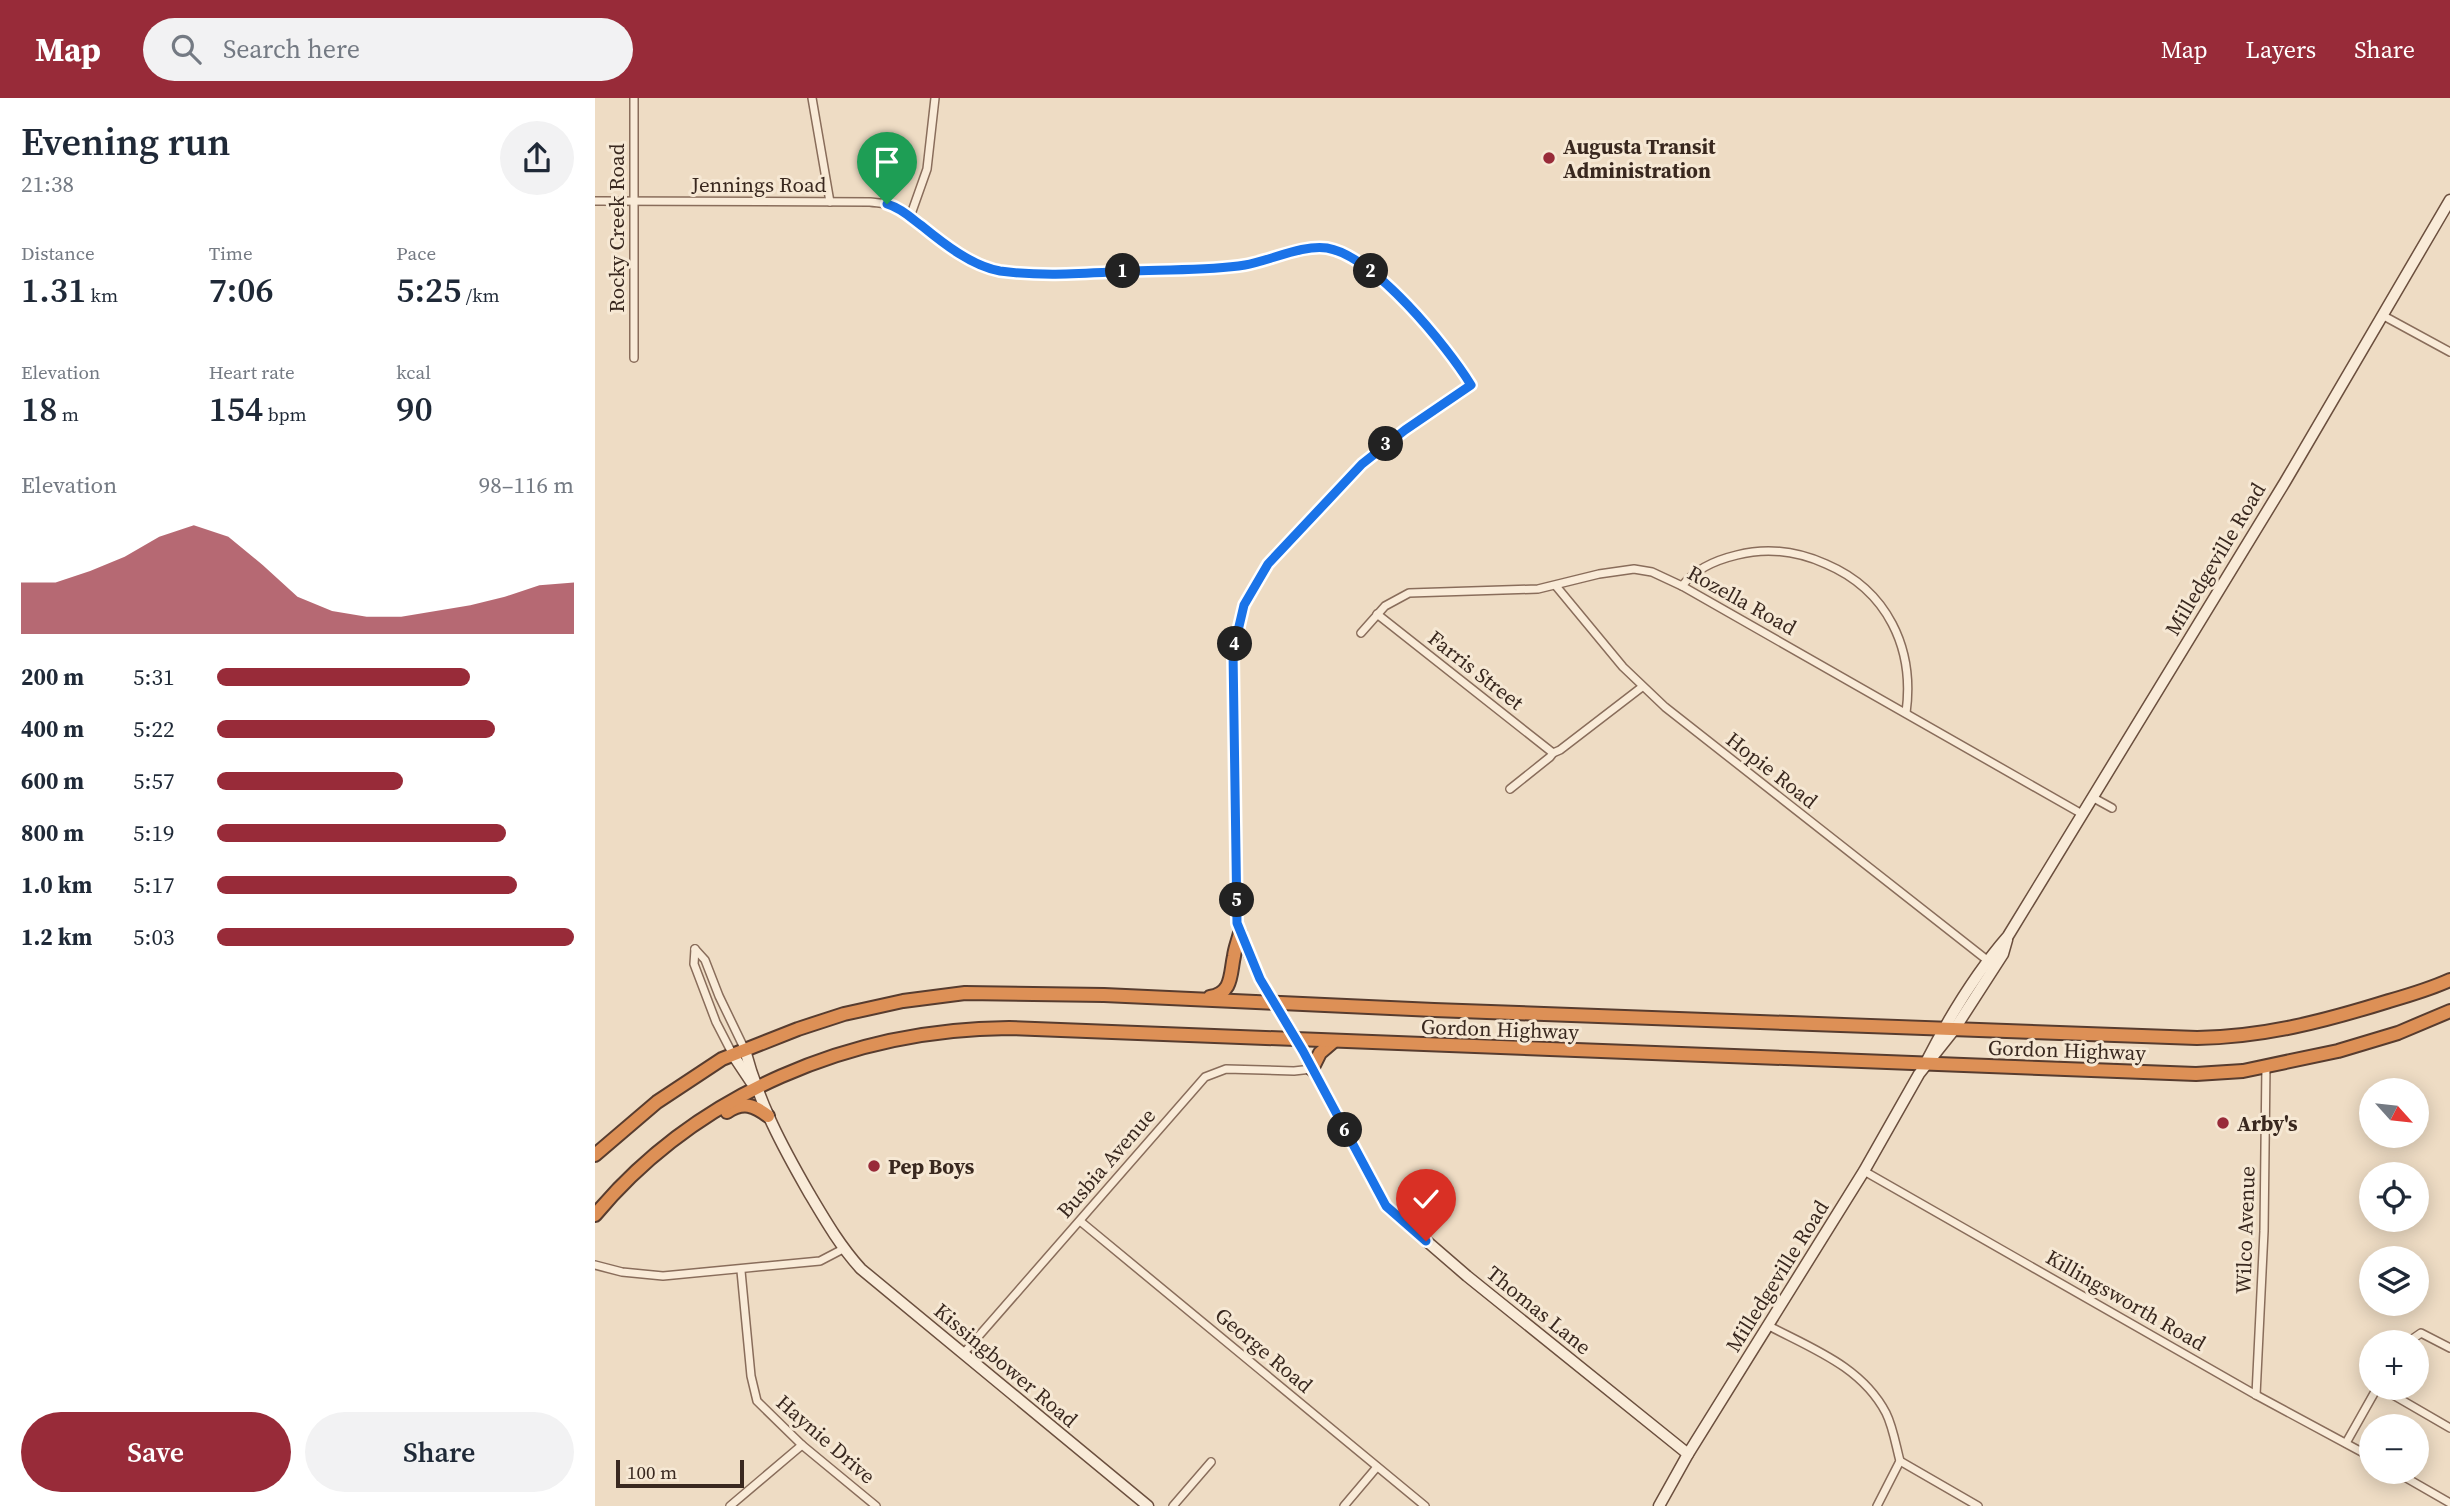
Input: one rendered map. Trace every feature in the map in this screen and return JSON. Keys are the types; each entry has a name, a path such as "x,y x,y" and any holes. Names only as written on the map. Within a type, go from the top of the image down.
{"highway":[{"path":"1197,999 1217,995 1228,985 1240,933"},
{"name":"Gordon Highway","path":"595,1155 621,1130 668,1093 722,1059 844,1014 903,1000 949,995 1010,992 2178,1038 2255,1035 2332,1019 2447,984"},
{"name":"Gordon Highway","path":"596,1215 635,1173 666,1146 716,1110 755,1088 827,1057 887,1040 932,1032 1009,1028 2196,1074 2243,1071 2368,1042 2450,1011"},
{"path":"1312,1069 1320,1053 1334,1041"},
{"path":"666,1146 733,1108 751,1105 768,1116"}],"street":[{"name":"Rocky Creek Road","path":"634,98 634,358"},
{"path":"812,98 830,202"},
{"path":"910,217 927,169 935,98"},
{"name":"Milledgeville Road","path":"1948,1029 1987,960 2008,936 2285,482 2450,200"},
{"name":"Jennings Road","path":"595,201 887,204 978,263 995,270 1033,274 1215,269 1273,259 1310,248 1333,249 1367,267 1418,316 1451,353 1471,385 1405,430 1362,464 1268,564 1244,605 1233,652 1237,923 1240,933"},
{"path":"2382,315 2450,352"},
{"path":"1682,586 1696,572 1719,559 1769,550 1805,555 1848,573 1868,588 1898,637 1907,676 1906,713"},
{"name":"Rozella Road","path":"1361,633 1393,600 1409,593 1538,589 1599,574 1634,569 1652,572 1682,586 2082,814"},
{"name":"Hopie Road","path":"1556,586 1642,687 1837,844 1987,960"},
{"name":"Farris Street","path":"1377,614 1553,752"},
{"path":"1510,789 1553,752 1556,753 1570,743 1642,687"},
{"path":"2092,797 2112,808"},
{"path":"1240,933 1260,979 1274,1002"},
{"name":"Milledgeville Road","path":"1659,1506 1688,1454 1864,1171 1925,1064 2003,954 2008,936"},
{"name":"Kissingbower Road","path":"739,1053 716,1022 694,964 695,949 705,960 739,1053 768,1116 843,1249 861,1269 1148,1506"},
{"name":"Thomas Lane","path":"1274,1002 1386,1206 1467,1276 1688,1454"},
{"name":"Wilco Avenue","path":"2256,1395 2264,1231 2266,1065"},
{"name":"Busbia Avenue","path":"963,1354 1205,1077 1226,1069 1312,1069"},
{"name":"Killingsworth Road","path":"1864,1171 2256,1395 2359,1450"},
{"name":"George Road","path":"1080,1221 1425,1506"},
{"path":"595,1256 599,1265 622,1272 663,1276 820,1261 843,1249"},
{"name":"Haynie Drive","path":"741,1270 751,1376 757,1401 802,1445 876,1506"},
{"path":"1769,1326 1839,1363 1870,1387 1888,1416 1900,1461 1877,1506"},
{"path":"2429,1337 2450,1348"},
{"path":"2346,1443 2372,1400"},
{"path":"2400,1400 2450,1428"},
{"path":"730,1506 802,1445"},
{"path":"1900,1461 1978,1506"},
{"path":"1173,1506 1211,1462"},
{"path":"1344,1506 1377,1467"},
{"path":"2415,1484 2449,1505"}],"place":[{"name":"Augusta Transit Administration","path":"1549,158"},
{"name":"Arby's","path":"2223,1123"},
{"name":"Pep Boys","path":"874,1166"}],"route":[{"path":"887,204 978,263 995,270 1033,274 1215,269 1273,259 1310,248 1327,247 1342,252 1367,267 1437,335 1471,385 1405,430 1362,464 1268,564 1244,605 1233,652 1237,923 1240,933 1260,979 1303,1051 1386,1206 1426,1241"}]}
